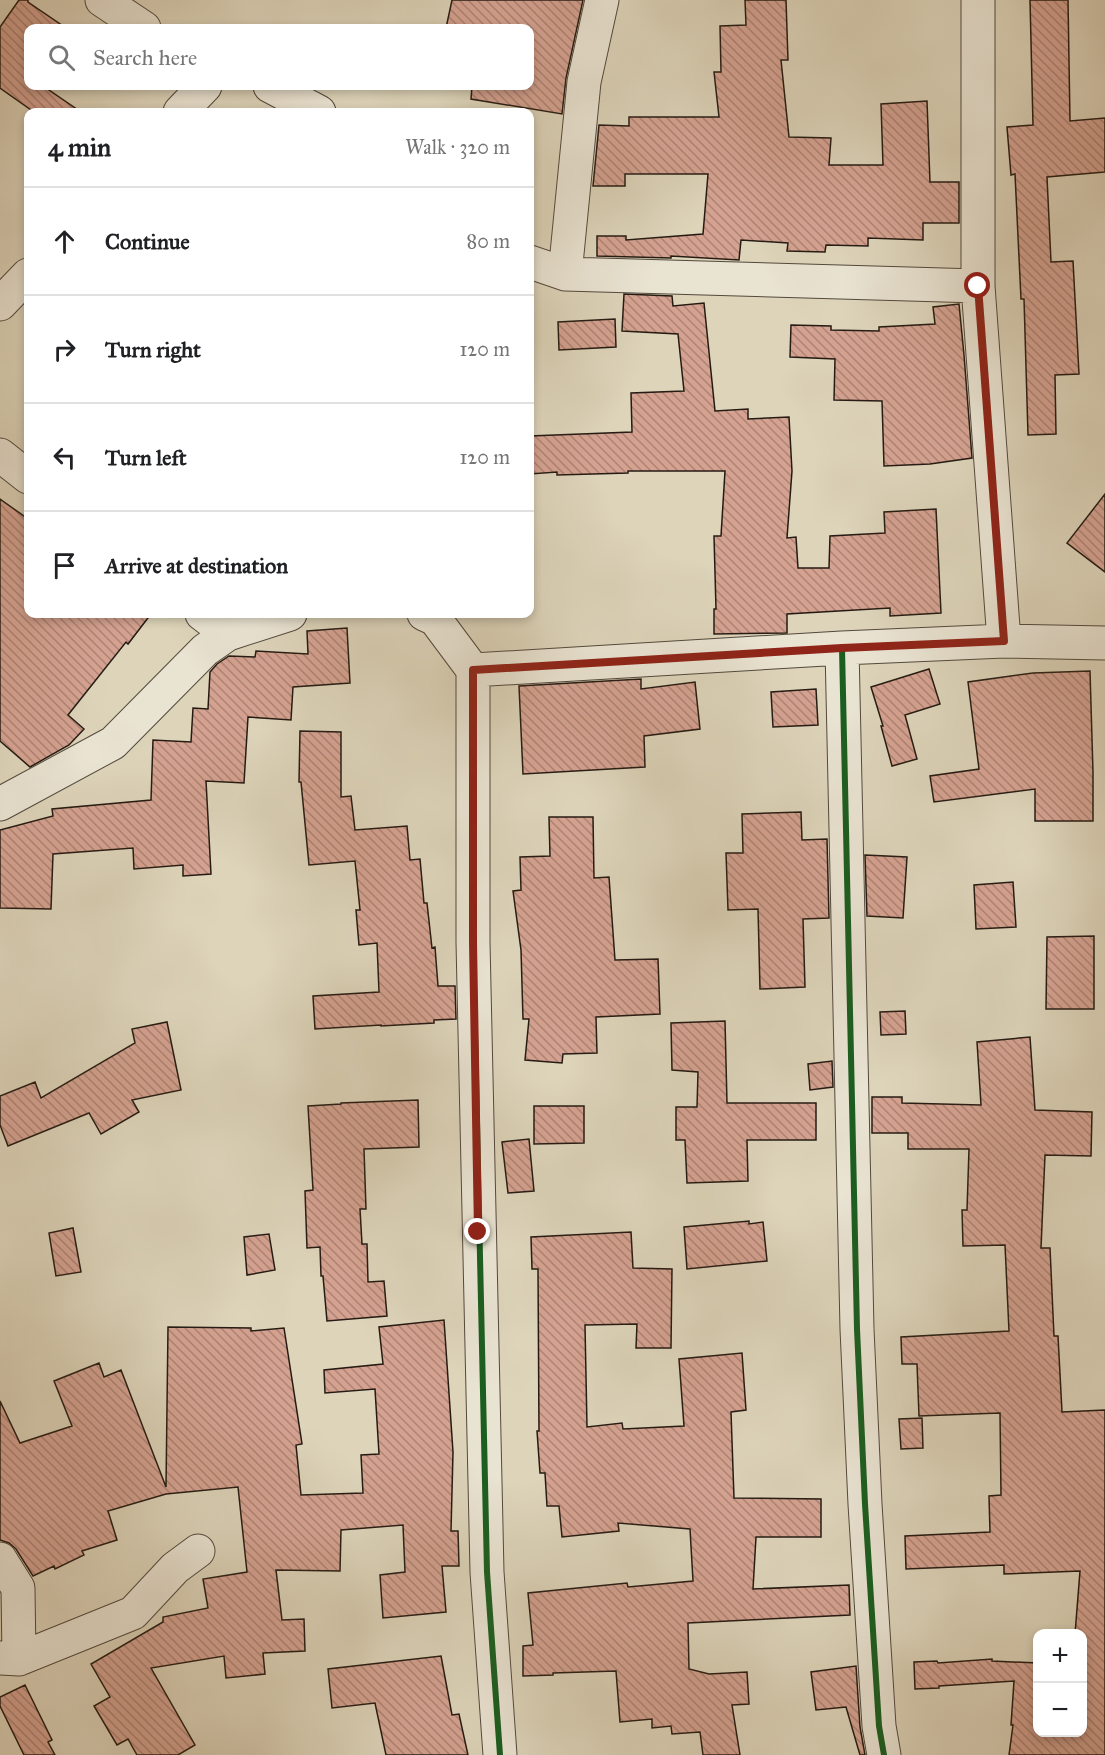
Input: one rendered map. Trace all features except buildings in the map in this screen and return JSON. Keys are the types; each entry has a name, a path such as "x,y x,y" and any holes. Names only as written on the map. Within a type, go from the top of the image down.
{"street":[{"path":"102,0 138,24"},
{"path":"565,274 584,82 602,0"},
{"path":"978,0 978,286 1004,641"},
{"path":"184,108 201,90"},
{"path":"278,90 311,108"},
{"path":"534,263 565,274 978,286"},
{"path":"0,304 24,279"},
{"path":"0,455 24,474"},
{"path":"207,618 228,634"},
{"path":"0,804 113,743 205,650 228,634 278,618"},
{"path":"433,618 473,670 474,954 487,1572 500,1755"},
{"path":"473,670 842,648 1004,641 1105,643"},
{"path":"842,648 857,1329 865,1515 879,1726 884,1755"},
{"path":"0,1559 18,1588 9,1659 133,1613 175,1568 198,1551"}],"cycle path":[{"path":"842,648 857,1329 879,1726 884,1755"},
{"path":"473,670 473,942 487,1572 500,1755"}],"route":[{"path":"478,1232 473,942 473,670 842,648 1004,641 978,286"}]}
